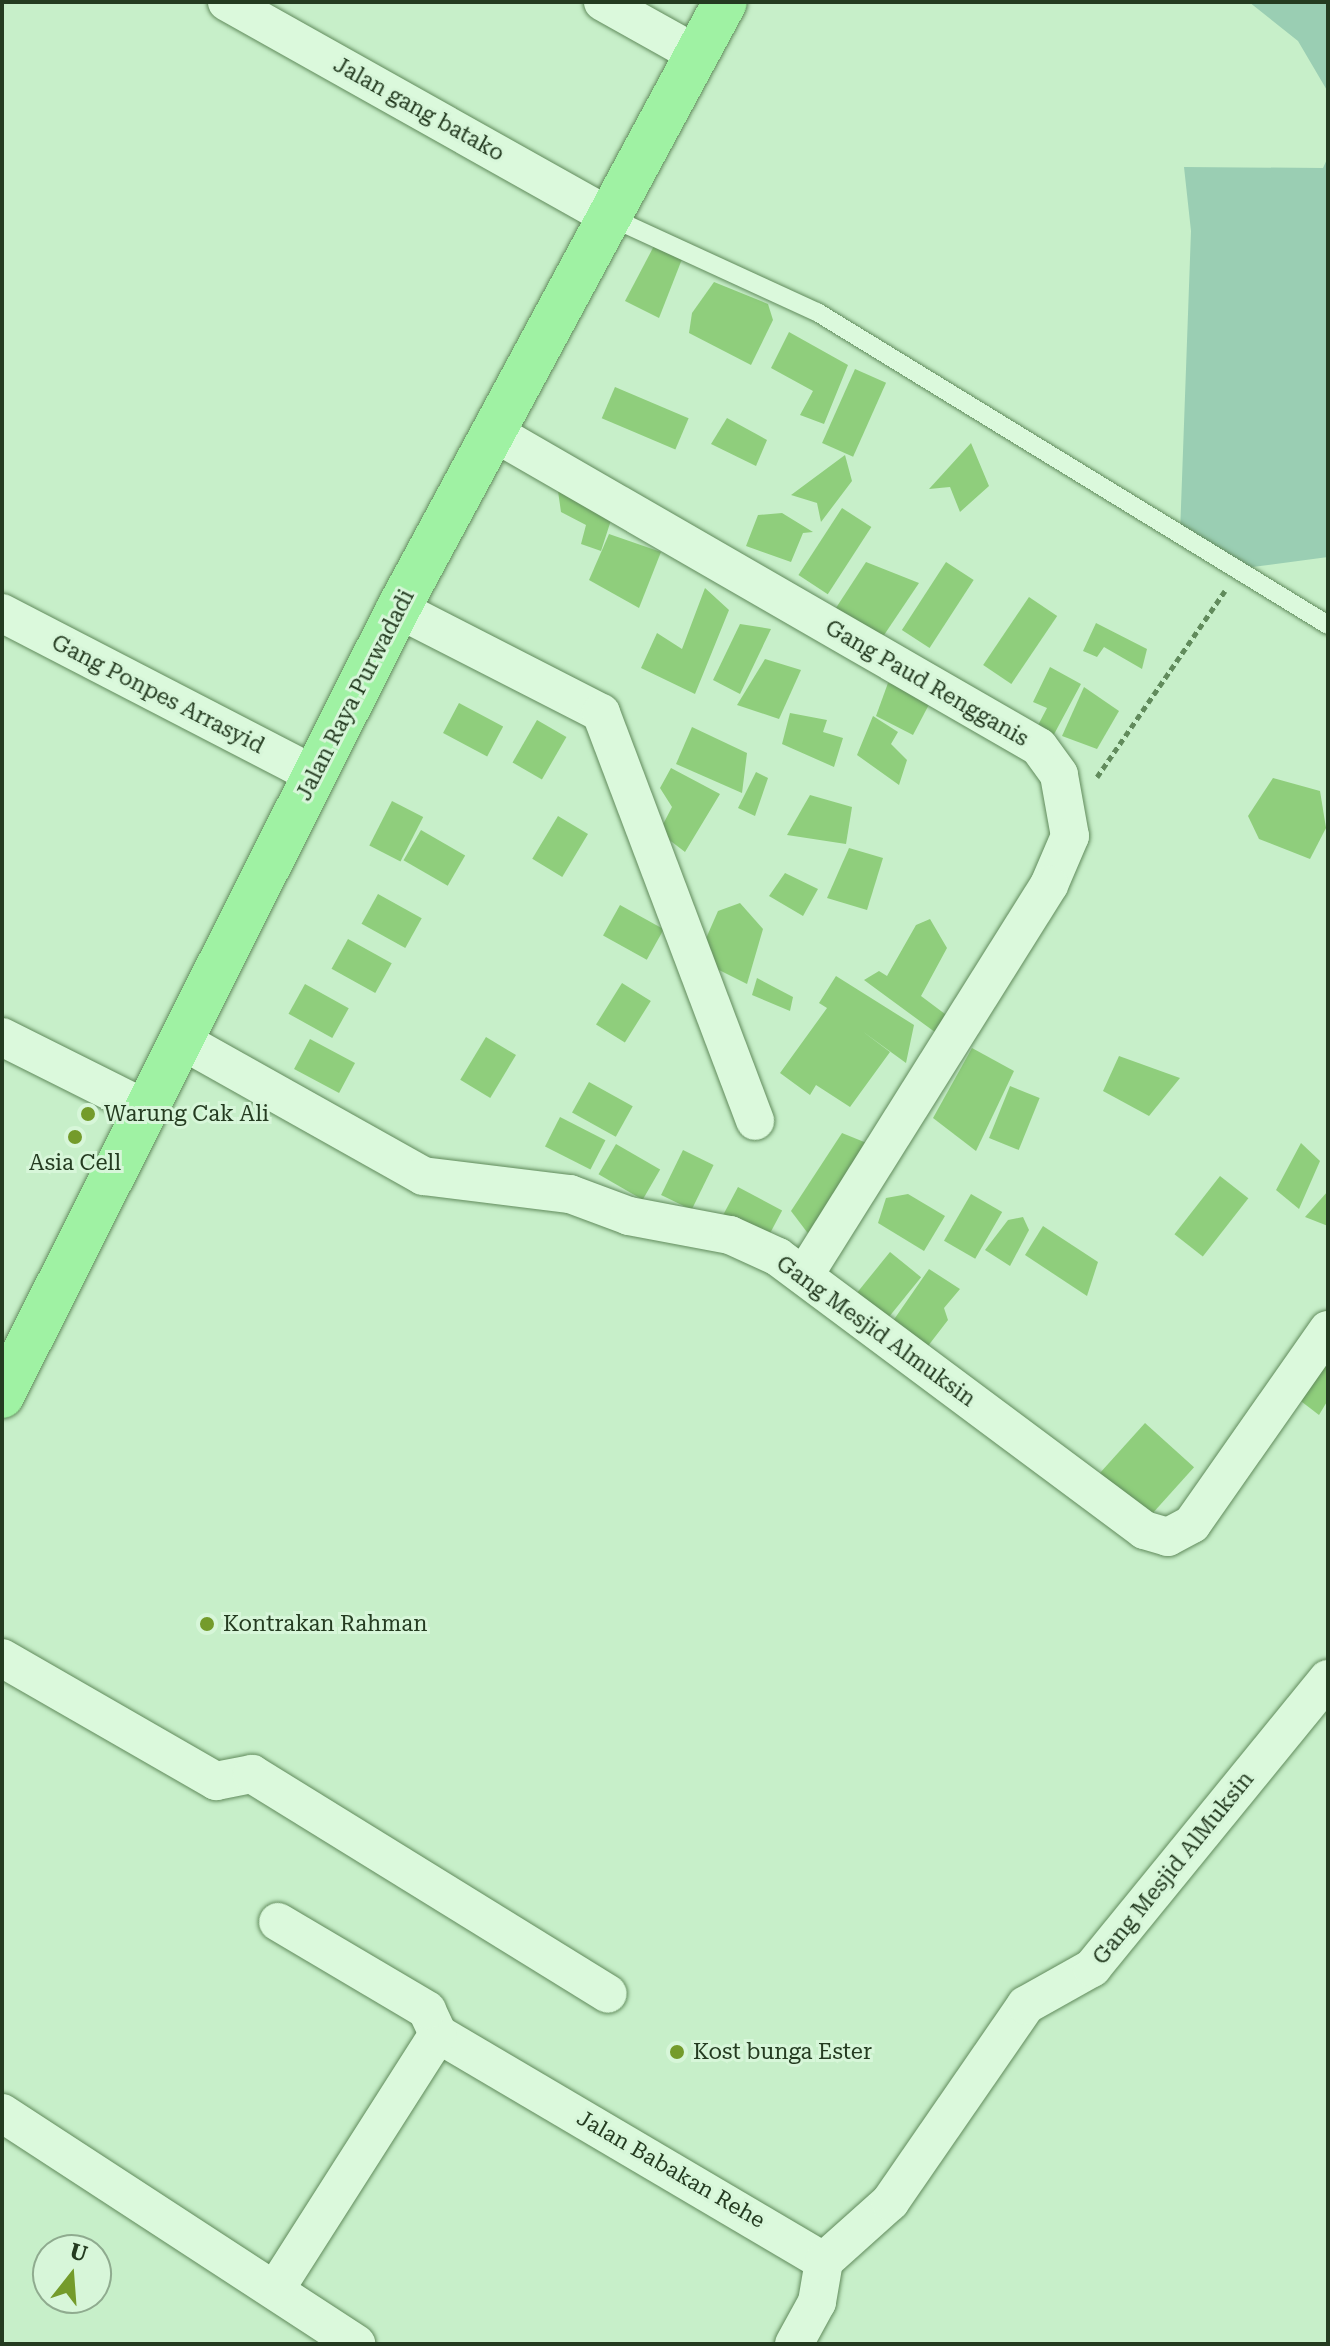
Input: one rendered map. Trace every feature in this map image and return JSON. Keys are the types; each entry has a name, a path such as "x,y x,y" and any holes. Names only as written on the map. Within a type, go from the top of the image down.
{"main road":[{"name":"Jalan Raya Purwadadi","path":"2,1396 398,609 725,2"}],"street":[{"name":"Jalan gang batako","path":"227,2 610,217"},
{"path":"603,2 696,54"},
{"name":"Gang Paud Rengganis","path":"493,432 1039,747 1059,775 1070,816"},
{"path":"398,609 601,713 755,1121"},
{"name":"Gang Ponpes Arrasyid","path":"2,613 315,775"},
{"path":"804,1276 1049,885 1070,816"},
{"path":"2,1037 146,1109"},
{"name":"Gang Mesjid Almuksin","path":"181,1040 423,1176 533,1187 700,1227 804,1276 1144,1530 1168,1537 1192,1524 1326,1335"},
{"path":"2,1658 216,1781 252,1774 608,1994"},
{"name":"Gang Mesjid AlMuksin","path":"824,2261 890,2202 1026,2005 1092,1968 1328,1679"},
{"name":"Jalan Babakan Rehe","path":"278,1922 427,2010 438,2034 824,2261"},
{"path":"275,2290 438,2034"},
{"path":"2,2113 356,2344"},
{"path":"794,2344 817,2302 824,2261"}],"lane":[{"path":"610,217 817,312 1328,625"}],"path":[{"path":"1070,816 1239,571"}],"green space":[{"path":"1249,2 1328,2 1328,92 1298,41"},
{"path":"1328,157 1328,557 1237,569 1180,534 1191,231 1184,167 1323,168"}],"building":[{"path":"655,244 684,254 659,318 625,301"},
{"path":"714,282 768,304 773,320 751,365 689,333 692,313"},
{"path":"789,332 848,365 824,424 800,415 813,391 771,368"},
{"path":"855,369 886,383 853,457 822,443"},
{"path":"615,387 689,418 675,450 602,418"},
{"path":"727,418 767,440 756,466 711,444"},
{"path":"971,443 989,486 960,512 950,487 929,489"},
{"path":"845,455 852,481 821,522 817,503 791,495"},
{"path":"558,491 614,511 601,551 581,544 586,525 561,512"},
{"path":"842,508 871,527 828,594 798,575"},
{"path":"782,513 813,532 803,533 791,562 746,546 758,515"},
{"path":"609,534 661,552 639,608 589,580"},
{"path":"866,562 919,583 876,647 832,614"},
{"path":"946,562 974,580 930,648 902,630"},
{"path":"705,588 729,610 695,694 641,668 657,633 682,649"},
{"path":"1029,597 1057,616 1011,684 983,665"},
{"path":"1096,623 1147,649 1142,669 1104,647 1097,657 1083,651"},
{"path":"740,624 771,629 740,694 713,680"},
{"path":"765,659 801,670 779,719 737,705"},
{"path":"1050,667 1081,684 1052,738 1036,729 1047,708 1033,702"},
{"path":"888,683 935,693 913,735 876,716"},
{"path":"1084,687 1119,711 1097,749 1062,736"},
{"path":"459,703 503,726 487,756 443,733"},
{"path":"790,713 827,720 823,732 843,738 834,767 782,744"},
{"path":"873,716 898,732 891,744 907,760 899,785 857,755"},
{"path":"537,720 566,737 542,779 512,762"},
{"path":"692,727 747,753 742,793 676,764"},
{"path":"671,768 720,794 685,852 659,832 672,807 660,788"},
{"path":"756,772 768,778 755,816 738,808"},
{"path":"1273,778 1320,791 1326,828 1310,859 1259,839 1248,816"},
{"path":"810,795 852,807 846,844 787,835"},
{"path":"392,801 423,817 400,861 369,846"},
{"path":"558,816 588,834 562,877 532,859"},
{"path":"421,830 465,856 448,886 404,860"},
{"path":"849,848 883,858 867,910 827,898"},
{"path":"785,873 818,889 803,916 769,896"},
{"path":"378,894 422,918 405,948 362,924"},
{"path":"740,903 763,929 747,984 697,959 718,911"},
{"path":"620,905 664,929 647,960 603,936"},
{"path":"930,919 947,948 921,996 953,1020 943,1038 864,980 879,971 887,976 916,925"},
{"path":"348,939 392,963 375,993 332,969"},
{"path":"836,976 914,1025 906,1063 862,1031 890,1052 850,1107 816,1085 810,1095 780,1073 827,1008 819,1003"},
{"path":"757,978 793,997 790,1011 752,995"},
{"path":"622,983 651,1001 625,1043 596,1025"},
{"path":"305,984 349,1008 332,1038 289,1014"},
{"path":"486,1037 516,1055 490,1098 460,1080"},
{"path":"310,1039 355,1063 339,1093 294,1069"},
{"path":"972,1048 1014,1071 976,1151 933,1118"},
{"path":"1119,1056 1180,1078 1149,1116 1103,1091"},
{"path":"589,1082 633,1106 616,1137 572,1113"},
{"path":"1010,1086 1040,1098 1019,1150 989,1138"},
{"path":"560,1117 605,1140 590,1170 545,1146"},
{"path":"842,1133 879,1148 816,1244 791,1211"},
{"path":"1301,1143 1320,1161 1299,1209 1276,1190"},
{"path":"616,1144 660,1170 643,1200 598,1174"},
{"path":"683,1150 714,1165 692,1210 661,1195"},
{"path":"1220,1176 1248,1198 1203,1256 1174,1234"},
{"path":"738,1187 782,1210 766,1240 722,1217"},
{"path":"1328,1191 1328,1226 1305,1217"},
{"path":"908,1194 945,1216 924,1251 878,1223 886,1198"},
{"path":"971,1194 1002,1212 975,1259 944,1241"},
{"path":"1023,1217 1029,1230 1010,1266 985,1250 1008,1220"},
{"path":"1043,1226 1098,1262 1087,1296 1025,1255"},
{"path":"890,1252 921,1277 881,1327 850,1302"},
{"path":"929,1269 960,1289 944,1308 948,1320 918,1359 886,1331"},
{"path":"1328,1361 1328,1400 1319,1415 1289,1392"},
{"path":"1145,1423 1194,1467 1148,1518 1099,1474"}],"place":[{"name":"Warung Cak Ali","path":"88,1114"},
{"name":"Asia Cell","path":"75,1137"},
{"name":"Kontrakan Rahman","path":"207,1624"},
{"name":"Kost bunga Ester","path":"677,2052"}]}
